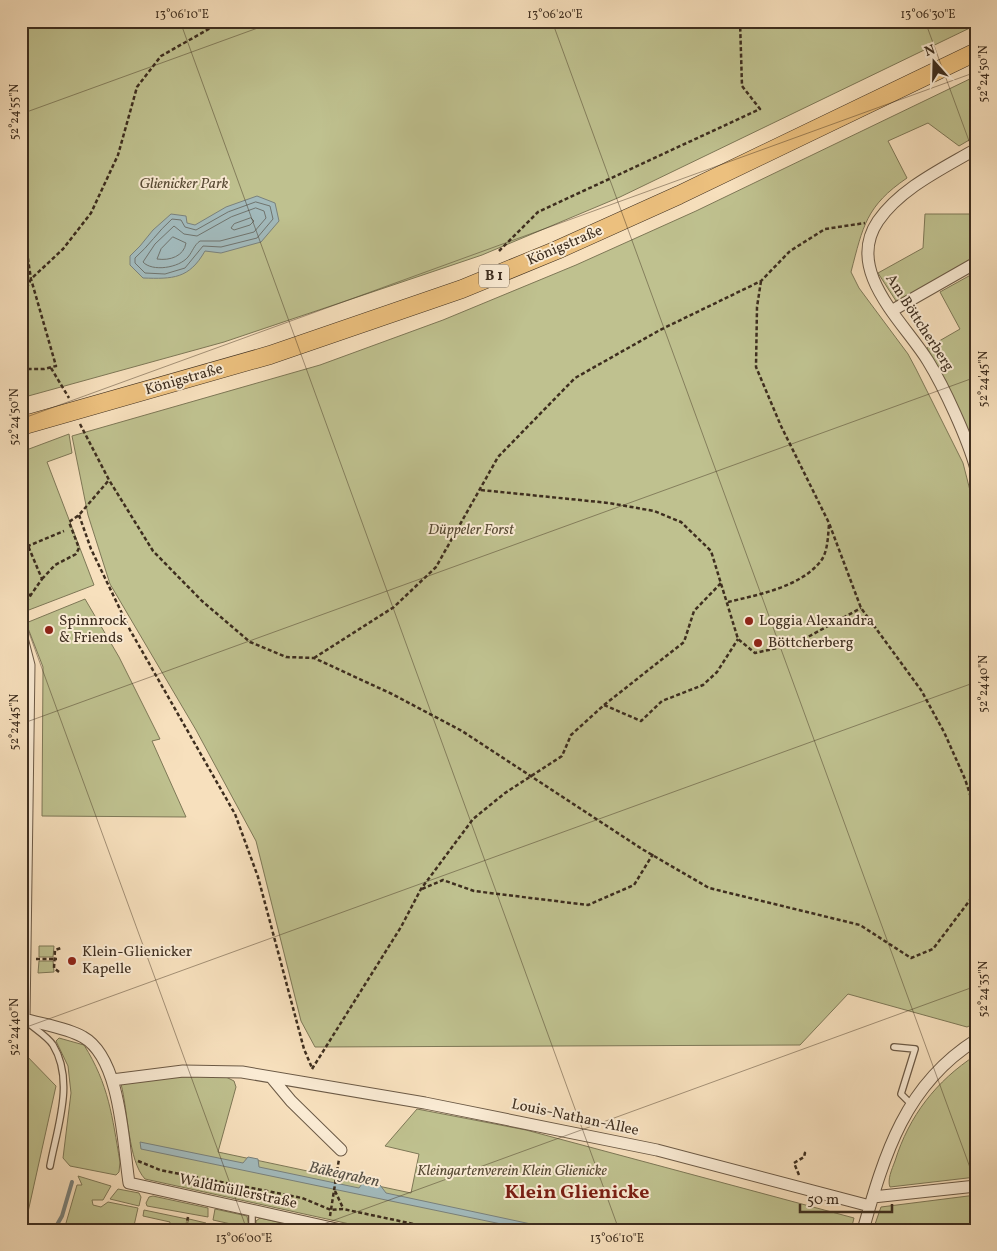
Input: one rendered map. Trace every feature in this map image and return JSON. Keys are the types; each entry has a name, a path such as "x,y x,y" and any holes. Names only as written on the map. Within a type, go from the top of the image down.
{"main road":[{"name":"Königstraße","path":"21,426 270,355 462,289 557,250 679,195 976,52"}],"street":[{"name":"Am Böttcherberg","path":"976,149 909,190 878,221 869,241 869,266 875,286 929,362 944,391 976,469"},
{"path":"892,310 976,265"},
{"path":"21,634 29,665 25,702 22,1019 83,1036 101,1054 112,1080 118,1102 125,1155"},
{"path":"863,1230 891,1140 911,1104 940,1068 976,1040"},
{"name":"Louis-Nathan-Allee","path":"112,1080 157,1073 242,1072 444,1107 657,1150 807,1190 871,1202"},
{"path":"271,1077 291,1101 341,1150"},
{"name":"Waldmüllerstraße","path":"125,1155 129,1183 341,1230"},
{"path":"871,1202 976,1186"}],"lane":[{"path":"22,1019 52,1044 61,1061 65,1080 50,1166"},
{"path":"894,1047 915,1049 901,1094 911,1104"},
{"path":"252,1210 252,1230"}],"path":[{"path":"21,300 31,279 63,249 91,213 118,155 137,87 161,56 223,21"},
{"path":"499,251 538,212 760,109 742,86 740,21"},
{"path":"21,213 31,279 56,366 51,368 21,369"},
{"path":"314,658 394,607 436,567 498,457 576,378 660,330 762,281 790,251 825,229 878,221"},
{"path":"762,281 757,307 756,367 781,426 829,522 861,608 921,690 944,732 965,779 976,813"},
{"path":"51,368 66,391 74,411"},
{"path":"84,433 109,480 153,551 202,601 250,642 286,657 314,658 392,694 462,730 530,777 642,849 654,854 708,888 860,925 911,958 933,949 976,892"},
{"path":"21,609 42,579 55,565 76,554 79,548 69,522 79,515 109,480"},
{"path":"480,490 609,503 654,511 681,522 711,551 738,640 755,653 795,644 861,608"},
{"path":"79,515 90,549 130,630 235,814 258,876 304,1049 312,1069"},
{"path":"727,602 768,592 797,580 821,561 828,540 829,522"},
{"path":"21,530 42,579"},
{"path":"21,549 64,531"},
{"path":"21,576 30,596"},
{"path":"303,1082 401,928 421,889 474,819 505,793 562,756 571,735 604,705 684,642 694,611 721,582"},
{"path":"604,705 641,721 662,701 703,685 717,672 738,640"},
{"path":"421,889 443,880 474,891 588,905 634,885 654,854"},
{"path":"59,972 54,968 55,950 61,948"},
{"path":"24,958 56,959"},
{"path":"21,1135 23,1126"},
{"path":"328,1227 341,1150"},
{"path":"802,1151 805,1153 804,1157 794,1164 807,1190"},
{"path":"125,1155 160,1170 302,1198 331,1210 343,1209 441,1230"},
{"path":"334,1189 343,1209"},
{"path":"186,1229 188,1217"}],"green space":[{"name":"Glienicker Park","path":"21,21 976,21 976,25 620,197 482,255 224,342 21,398"},
{"name":"Düppeler Forst","path":"976,76 976,136 959,146 928,123 888,141 907,178 883,198 868,218 851,272 859,288 908,354 916,369 963,463 976,514 976,1023 967,1027 848,994 800,1045 315,1047 301,1021 256,841 196,730 110,584 88,515 72,436 320,365 443,320 576,265 696,211"},
{"path":"925,214 976,214 976,260 896,301 878,273 923,248"},
{"path":"976,272 976,452 947,385 927,348 960,329 940,292"},
{"path":"69,434 72,453 47,462 94,585 21,613 21,452"},
{"path":"85,599 119,657 160,739 152,741 186,817 42,816 43,667 26,623"},
{"path":"39,946 54,946 53,957 39,957"},
{"path":"39,961 53,961 54,972 38,973"},
{"path":"59,1038 84,1045 99,1074 115,1130 120,1162 119,1172 116,1175 70,1166 63,1158 71,1093 68,1066 56,1041"},
{"path":"21,1050 56,1086 24,1230 21,1230"},
{"path":"976,1055 976,1177 890,1187 889,1178 901,1145 916,1115 936,1088 948,1076"},
{"name":"Kleingartenverein Klein Glienicke","path":"224,1076 234,1081 236,1087 218,1152 411,1193 419,1154 385,1146 417,1109 526,1130 854,1218 851,1230 377,1230 145,1179 139,1171 135,1160 121,1084 177,1077"},
{"path":"78,1176 111,1186 103,1200 92,1200 93,1205 101,1207 108,1202 138,1208 133,1230 64,1230 77,1185 82,1185"},
{"path":"118,1189 139,1193 141,1197 139,1206 110,1199"},
{"path":"976,1195 976,1230 873,1230 881,1207"},
{"path":"153,1196 208,1208 208,1217 147,1206 146,1203 149,1197"},
{"path":"215,1209 247,1216 249,1228 213,1220"},
{"path":"144,1210 187,1219 187,1225 189,1219 206,1223 205,1229 208,1230 169,1230 170,1222 143,1216"},
{"path":"260,1218 314,1230 256,1229 256,1221"}],"water":[{"path":"257,196 275,203 279,221 261,242 221,253 205,251 193,267 186,272 172,277 143,278 130,265 130,256 153,230 171,214 186,216 187,223 195,225 226,207"},
{"name":"Bäkegraben","path":"140,1142 243,1163 248,1157 258,1159 259,1167 359,1188 364,1181 380,1185 386,1193 559,1230 530,1230 141,1149"}],"waterway":[{"name":"Bäkegraben","path":"54,1230 62,1216 72,1182"}],"place":[{"name":"Loggia Alexandra","path":"749,621"},
{"name":"Spinnrock & Friends","path":"49,630"},
{"name":"Böttcherberg","path":"758,643"},
{"name":"Klein-Glienicker Kapelle","path":"72,961"}],"district":[{"name":"Klein Glienicke","path":"577,1193"}]}
